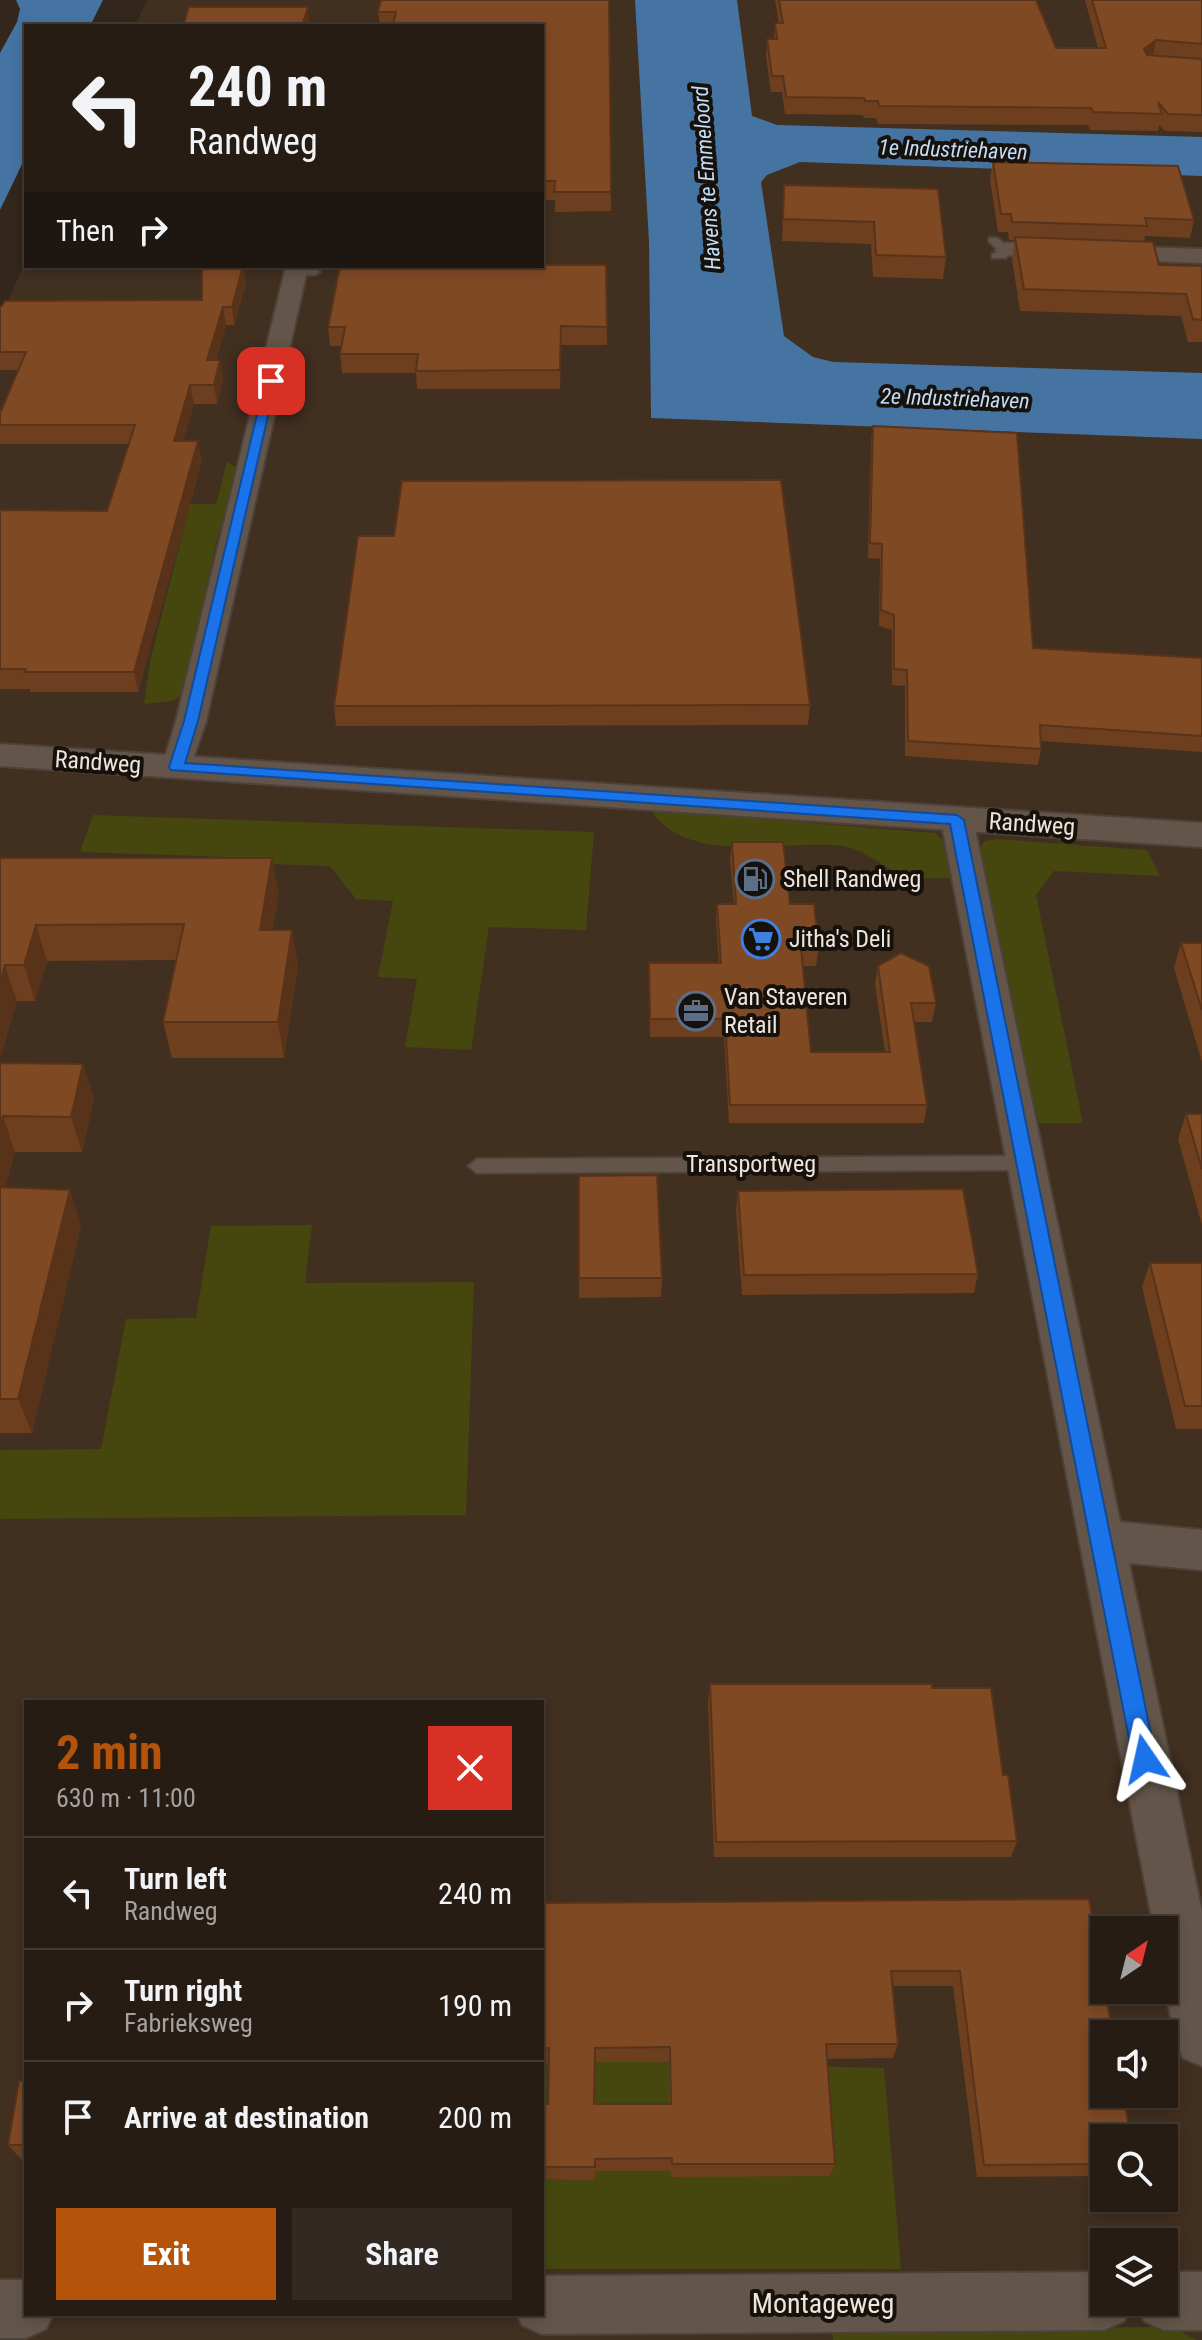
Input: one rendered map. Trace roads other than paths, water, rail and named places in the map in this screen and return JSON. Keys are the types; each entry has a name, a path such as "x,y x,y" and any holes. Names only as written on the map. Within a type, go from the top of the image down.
{"street":[{"path":"1000,254 1202,256"},
{"path":"177,767 303,270"},
{"name":"Randweg","path":"0,755 1202,835"},
{"path":"957,820 1202,2039"},
{"path":"1100,1540 1202,1550"},
{"name":"Montageweg","path":"544,2305 1090,2301"},
{"path":"1178,2301 1202,2301"},
{"path":"0,2309 24,2309"}],"lane":[{"name":"Transportweg","path":"477,1166 1025,1163"}],"water":[{"path":"16,0 103,0 91,24 24,24 24,160 0,210 0,53 17,22 20,9"},
{"path":"635,0 737,0 752,116 777,125 1202,137 1202,176 800,162 767,175 761,182 784,336 813,357 833,362 1202,373 1202,439 651,418 649,242"}],"place":[{"name":"Shell Randweg","path":"755,879"},
{"name":"Jitha's Deli","path":"761,939"},
{"name":"Van Staveren Retail","path":"696,1011"}],"water label":[{"name":"1e Industriehaven","path":"953,149"},
{"name":"Havens te Emmeloord","path":"706,178"},
{"name":"2e Industriehaven","path":"955,398"}]}
